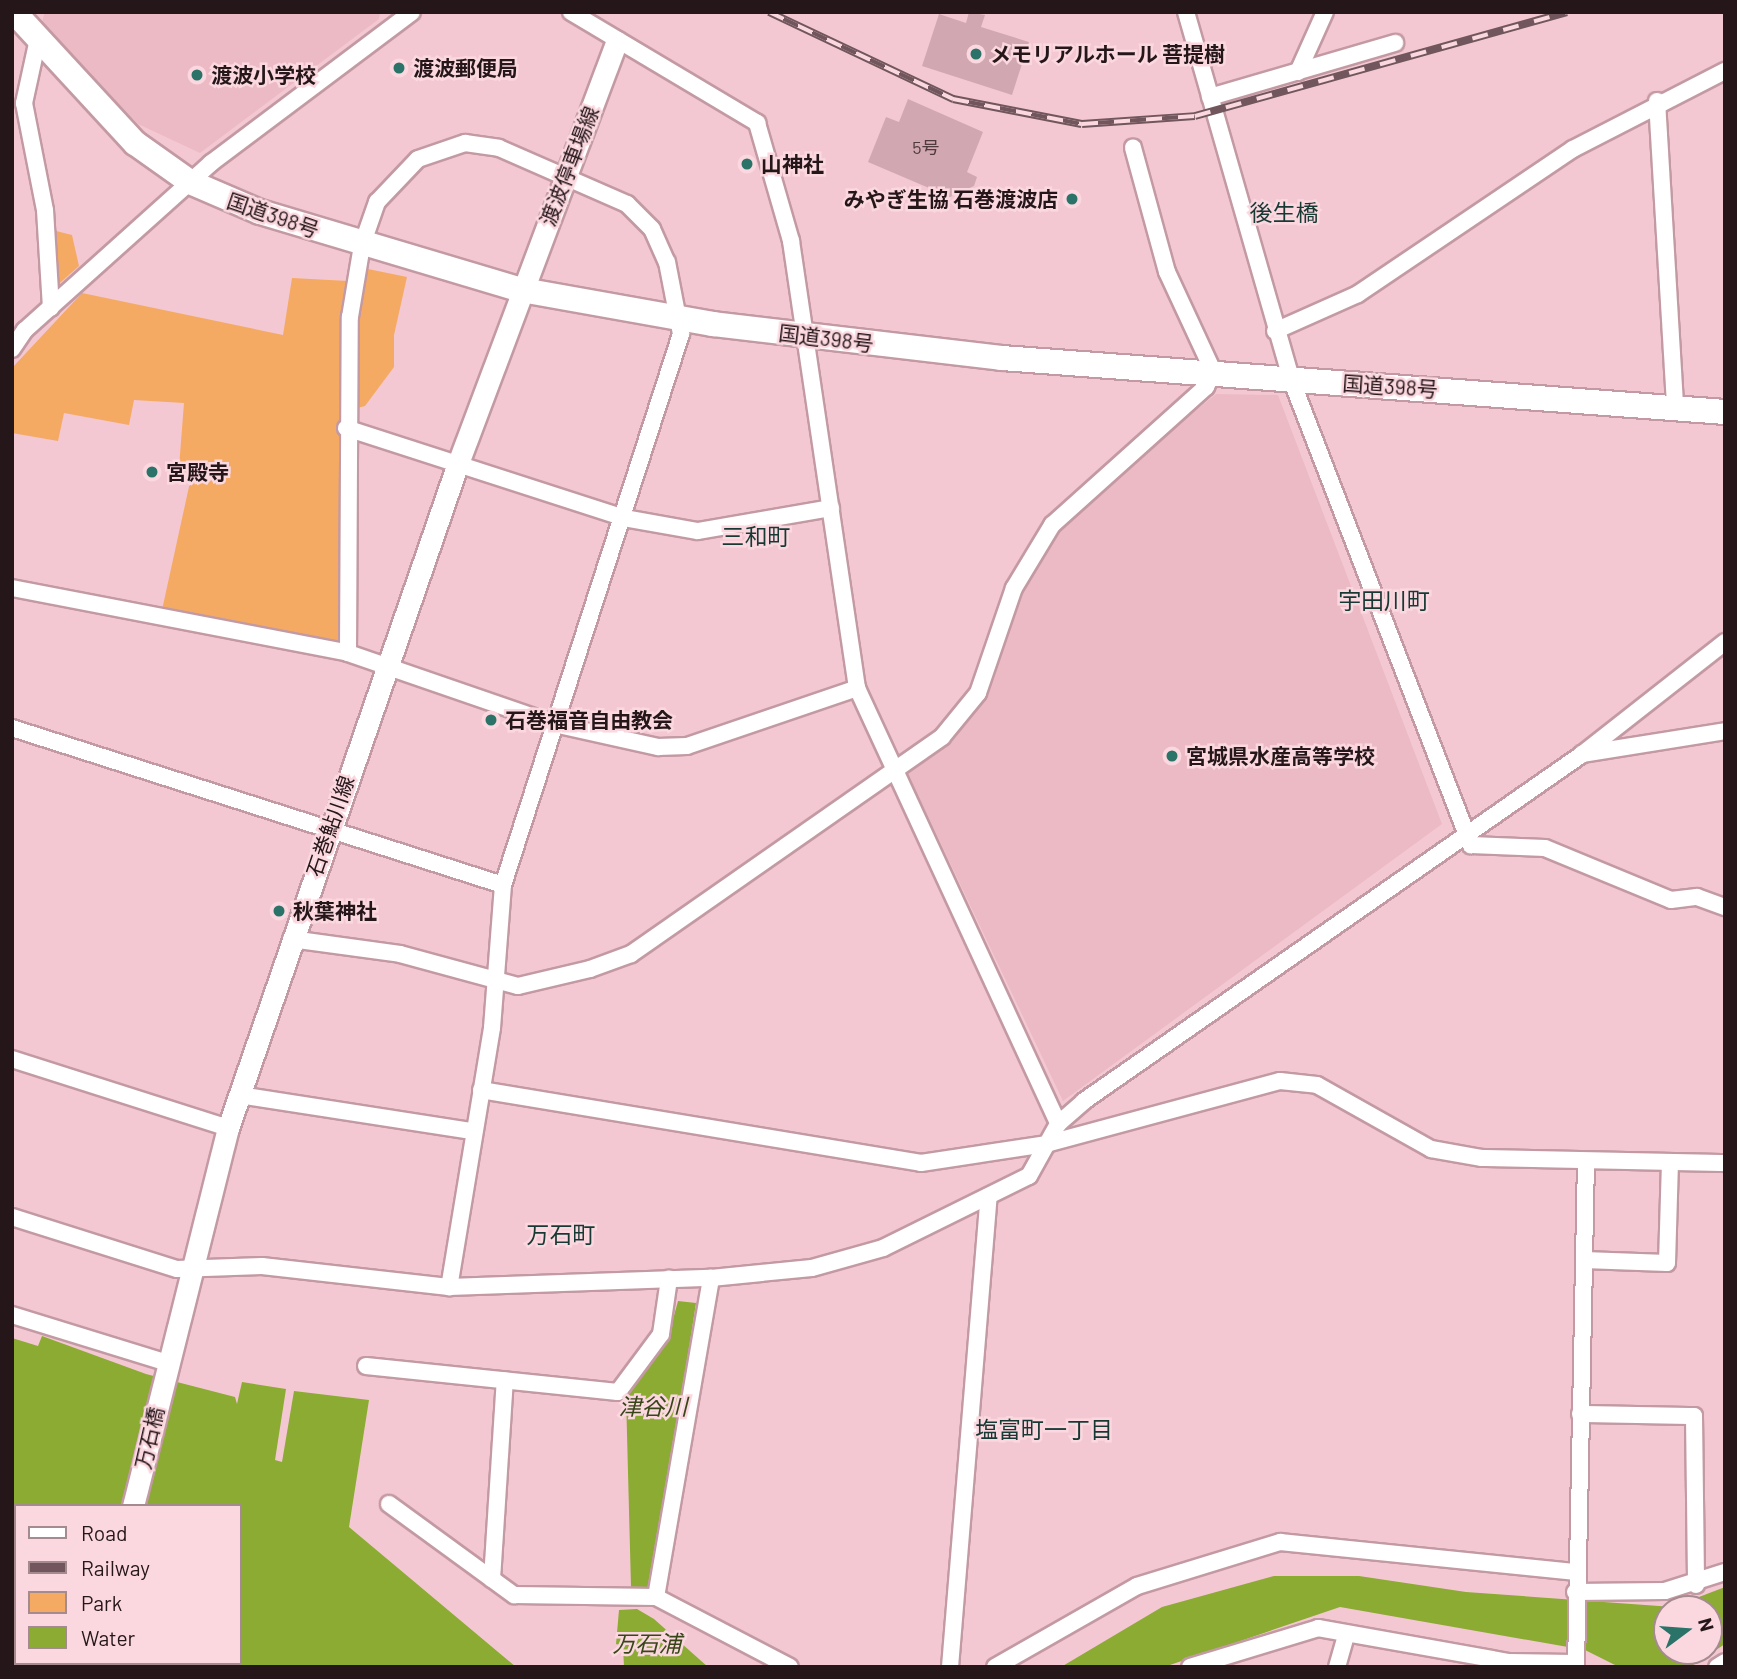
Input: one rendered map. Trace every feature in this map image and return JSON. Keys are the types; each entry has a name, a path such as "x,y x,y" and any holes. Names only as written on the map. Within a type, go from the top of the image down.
{"highway":[{"name":"国道398号","path":"14,12 135,143 190,182 362,245 522,290 682,319 1002,358 1675,405 1725,412"}],"main road":[{"name":"渡波停車場線","path":"522,290 616,42"},
{"name":"石巻鮎川線","path":"166,1367 189,1268 228,1128 290,939 522,290"},
{"name":"万石橋","path":"133,1504 166,1367"}],"street":[{"path":"12,349 51,308 190,182 390,20 412,12"},
{"path":"571,12 616,42 757,123 792,241 803,335 857,688 1058,1124"},
{"path":"1186,12 1275,331 1291,379 1471,845 1545,848 1671,900 1697,897 1725,907"},
{"path":"1298,72 1325,12"},
{"path":"38,39 24,103 45,210 51,308"},
{"path":"1210,97 1395,43"},
{"path":"1275,331 1358,295 1465,217 1657,101 1725,71"},
{"path":"1657,101 1675,405"},
{"path":"348,653 353,572 346,428 350,317 362,245 390,182 444,147 499,148 566,174 627,204 652,229 682,319 624,518 503,885 498,984 472,1131 449,1287"},
{"path":"290,939 400,954 498,984 518,986 631,954 942,737 978,693 1014,588 1052,525 1206,387 1213,371 1167,272 1133,148"},
{"path":"346,428 624,518 724,530 831,508"},
{"path":"12,588 348,653 385,669 554,724 658,747 687,746 857,688"},
{"path":"12,1217 189,1268 262,1266 449,1287 710,1278 836,1264 989,1197 1029,1176 1058,1124 1465,833 1581,755 1725,642"},
{"path":"12,728 329,827 503,885"},
{"path":"1581,755 1725,731"},
{"path":"12,1059 228,1128"},
{"path":"481,1090 907,1162 1046,1144 1280,1081 1317,1085 1431,1149 1482,1158 1725,1163"},
{"path":"239,1095 472,1131"},
{"path":"1190,1667 1298,1630 1509,1661 1575,1661 1586,1161"},
{"path":"1584,1260 1667,1263 1670,1162"},
{"path":"950,1667 989,1197"},
{"path":"656,1597 710,1278"},
{"path":"366,1366 618,1392 661,1334 669,1279"},
{"path":"12,1315 166,1367"},
{"path":"492,1579 505,1380"},
{"path":"1580,1414 1694,1416 1696,1585"},
{"path":"389,1504 514,1595 533,1598 656,1597 790,1667"},
{"path":"995,1667 1137,1586 1280,1542 1576,1572"},
{"path":"1575,1596 1696,1585 1725,1572"},
{"path":"1337,1667 1346,1635"}],"shaded area":[{"name":"渡波小学校","path":"45,12 380,12 379,19 200,153 138,124 41,25"},
{"name":"宮城県水産高等学校","path":"1216,394 1278,395 1442,824 1063,1101 906,770 950,741 978,703 1015,604 1069,515"}],"green space":[{"path":"52,230 72,235 79,266 53,289"},
{"path":"363,268 407,277 394,335 394,367 365,406 350,410"},
{"path":"292,278 348,281 340,429 347,564 343,644 162,610 190,482 178,480 184,403 134,400 129,425 64,413 58,441 12,433 12,368 82,293 283,335"}],"water":[{"name":"津谷川","path":"678,1301 696,1303 652,1589 631,1587 626,1396 667,1341"},
{"path":"42,1336 146,1374 235,1397 237,1404 242,1382 286,1389 275,1460 282,1462 294,1391 369,1400 349,1527 516,1667 12,1667 12,1338 38,1346"},
{"path":"1274,1576 1359,1576 1466,1592 1653,1606 1653,1665 1693,1665 1619,1667 1585,1650 1340,1607 1164,1667 1061,1667 1162,1607"},
{"path":"1725,1587 1723,1645 1723,1595 1704,1595"},
{"name":"万石浦","path":"637,1609 654,1619 708,1667 624,1667 623,1646 616,1644 619,1610"}],"building":[{"name":"メモリアルホール 菩提樹","path":"969,12 985,15 981,27 1029,42 1012,95 922,66 939,14 966,23"},
{"path":"908,99 983,132 967,172 977,177 974,186 950,197 868,162 886,117 899,122"}],"railway":[{"path":"769,12 953,99 1082,124 1195,116 1567,12"}],"place":[{"name":"メモリアルホール 菩提樹","path":"976,54"},
{"name":"渡波郵便局","path":"399,68"},
{"name":"渡波小学校","path":"197,75"},
{"name":"山神社","path":"747,164"},
{"name":"みやぎ生協 石巻渡波店","path":"1072,199"},
{"name":"宮殿寺","path":"152,472"},
{"name":"石巻福音自由教会","path":"491,720"},
{"name":"宮城県水産高等学校","path":"1172,756"},
{"name":"秋葉神社","path":"279,911"}],"district":[{"name":"後生橋","path":"1284,212"},
{"name":"三和町","path":"756,536"},
{"name":"宇田川町","path":"1384,600"},
{"name":"万石町","path":"561,1234"},
{"name":"塩富町一丁目","path":"1044,1429"}]}
